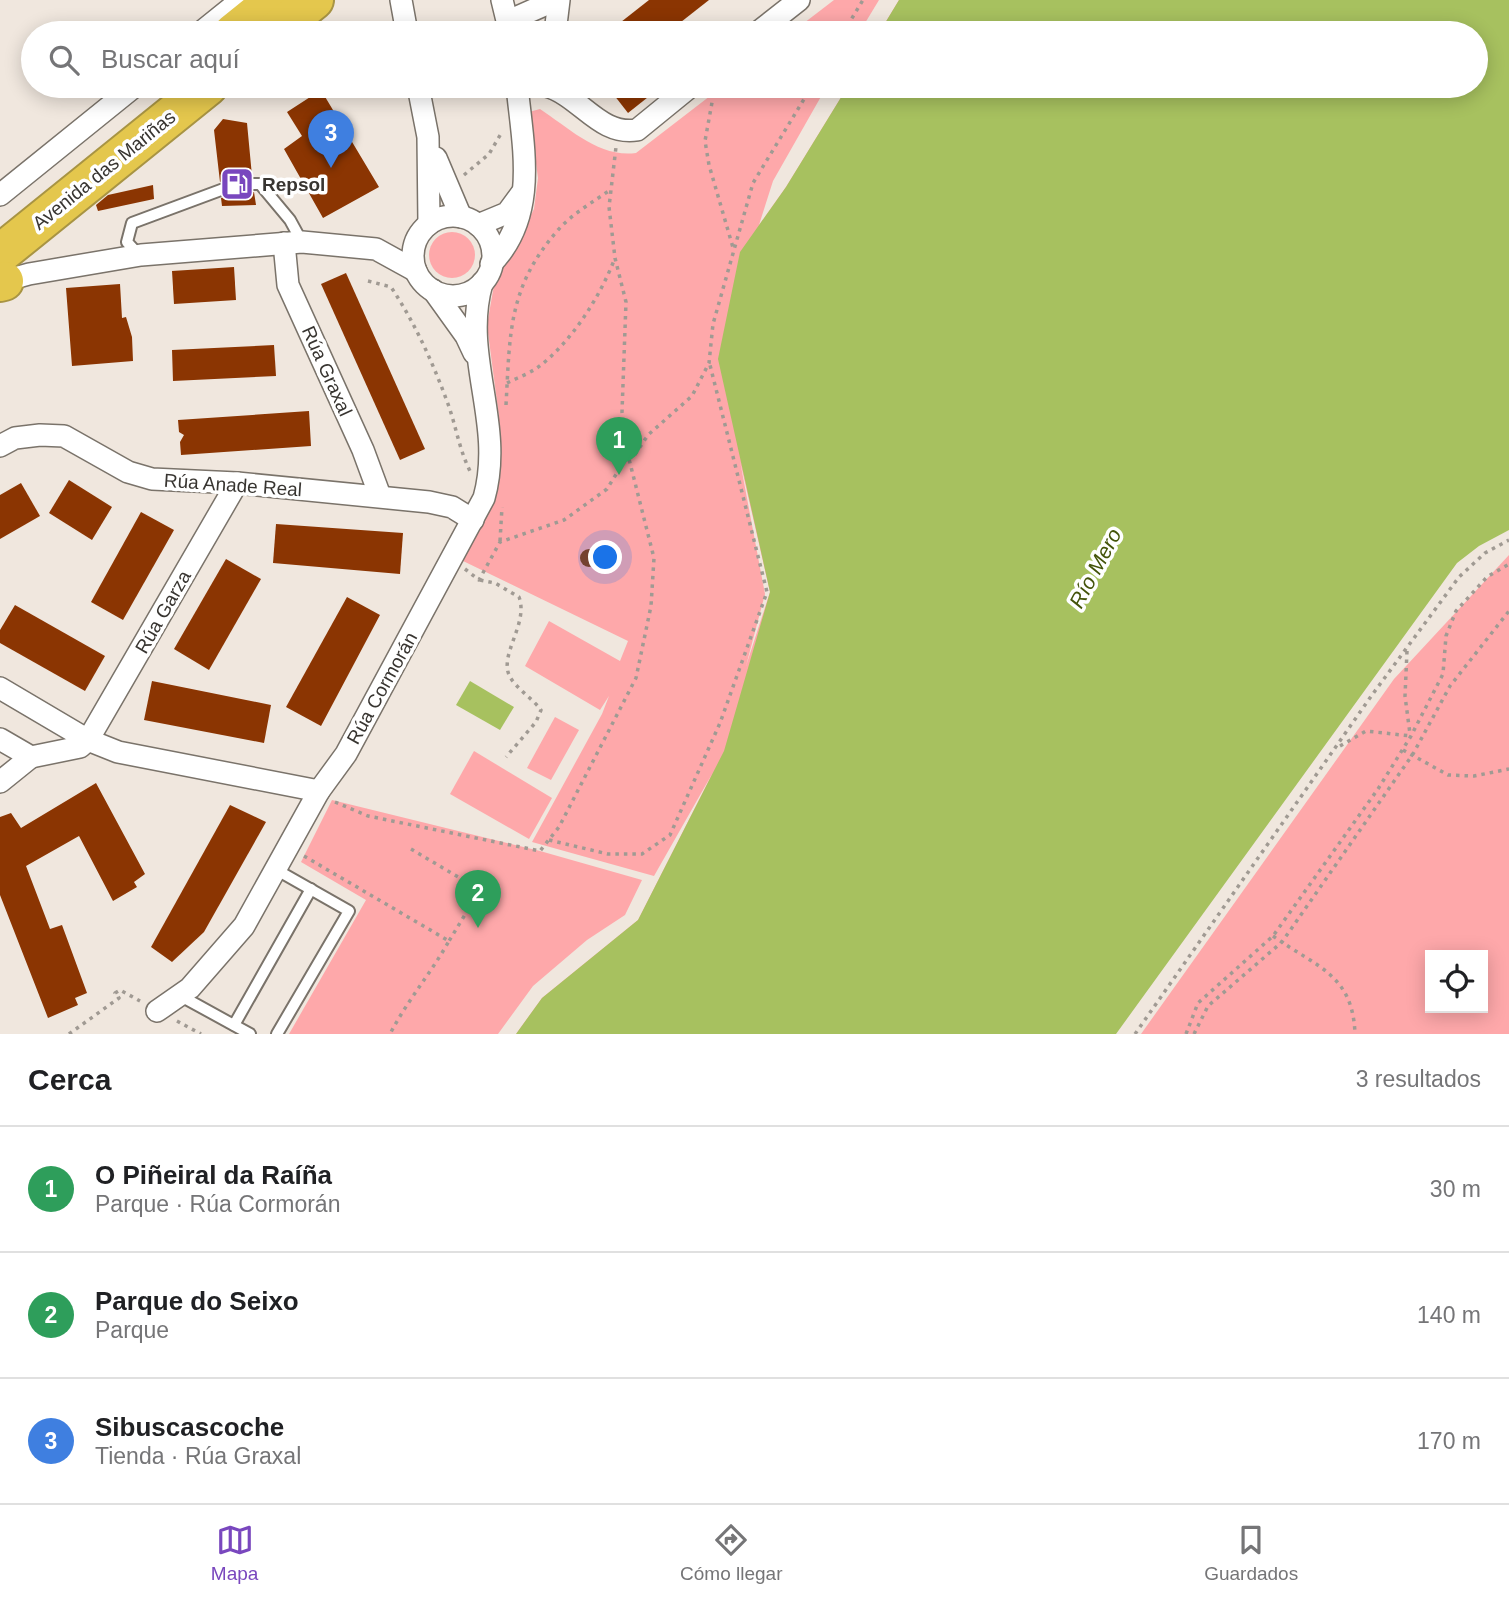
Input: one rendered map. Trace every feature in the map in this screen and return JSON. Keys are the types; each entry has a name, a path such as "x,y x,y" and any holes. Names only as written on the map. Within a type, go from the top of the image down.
{"highway":[{"path":"248,21 274,0"},
{"path":"288,21 314,0"},
{"name":"Avenida das Mariñas","path":"0,220 152,98"},
{"name":"Avenida das Mariñas","path":"1,272 195,98"}],"street":[{"path":"215,21 241,0"},
{"path":"401,0 405,21"},
{"path":"502,0 506,21"},
{"path":"513,21 557,0 556,21"},
{"path":"772,21 799,0"},
{"path":"0,195 120,98"},
{"path":"416,271 413,252 424,229 428,137 420,98"},
{"path":"357,245 392,256 416,271 433,290 454,295 473,289 516,229 524,189 517,98"},
{"path":"578,98 608,128 627,132 637,130 676,98"},
{"path":"428,137 469,221 490,242 486,273"},
{"path":"1,272 141,255 293,243 357,245 424,229 444,217 469,221 506,213 524,189"},
{"name":"Rúa Graxal","path":"293,243 288,285 363,450 380,496"},
{"name":"Rúa Cormorán","path":"157,1011 190,988 244,926 319,791 346,754 473,520 493,500 489,478 491,429 477,358 477,306 486,273"},
{"name":"Rúa Cormorán","path":"433,290 466,336 477,358"},
{"name":"Rúa Anade Real","path":"0,446 15,438 64,436 128,472 152,479 237,483 380,496 442,504 473,520"},
{"name":"Rúa Garza","path":"88,740 237,483"},
{"path":"0,688 88,740 118,752 319,791"},
{"path":"0,739 31,757"},
{"path":"0,782 31,757 79,747 88,740"}],"lane":[{"path":"141,255 127,242 132,223 237,184 260,184 290,220 293,243"},
{"path":"275,869 349,911 276,1034"},
{"path":"234,1025 311,890"},
{"path":"179,995 250,1034"}],"path":[{"path":"850,21 863,0"},
{"path":"713,98 705,141 709,165 734,253"},
{"path":"549,839 608,854 642,854 670,835 720,723 767,592 709,363 713,324 753,183 805,98"},
{"path":"459,179 489,154 503,130"},
{"path":"319,791 368,816 540,851 636,678 649,618 654,558 628,455 622,412 626,302 615,258 610,190 616,146"},
{"path":"506,409 510,322 527,272 560,228 610,190"},
{"path":"507,383 536,368 567,339 607,279 615,258"},
{"path":"368,281 391,287 420,337 449,406 458,443 493,500 500,542 479,580"},
{"path":"628,455 634,456 648,435 692,396 709,363"},
{"path":"500,542 564,520 607,489 628,455"},
{"path":"1135,1034 1339,746 1372,695 1408,650 1459,577 1485,553 1509,540"},
{"path":"452,559 479,580 495,583 519,597 524,610 507,663 510,678 541,710 537,722 506,757"},
{"path":"1186,1034 1198,1003 1273,936 1411,736 1443,674 1446,636 1456,611 1487,578 1509,564"},
{"path":"1195,1034 1208,1006 1282,942 1413,754 1450,686 1509,611"},
{"path":"1408,650 1405,696 1411,736"},
{"path":"1339,746 1366,731 1411,736"},
{"path":"1402,749 1448,775 1474,776 1509,769"},
{"path":"287,846 449,941"},
{"path":"390,1034 407,1001 433,968 480,890 411,849"},
{"path":"1273,936 1335,978 1354,1008 1355,1034"},
{"path":"69,1034 119,998 115,993 120,990 201,1034"}],"shaded area":[{"path":"834,0 879,0 866,21 807,21"},
{"path":"899,0 1509,0 1509,196 785,873 516,1034 542,998 638,920 712,774 654,876 532,842 602,714 609,696 600,710 525,666 549,621 620,661 628,641 461,560 498,466 499,417 487,325 494,285 534,209 538,178 529,112 540,109 573,133 609,151 636,153 707,98 820,98 773,181 759,225 786,187 841,98 1488,98 1488,21 886,21","holes":["740,461 770,592 746,666 765,594"]},
{"path":"452,232 461,233 468,239 474,246 474,264 468,271 461,277 452,278 443,277 436,271 430,264 429,255 430,246 436,239 443,233"},
{"path":"1509,555 1509,1034 1141,1034 1394,679"},
{"path":"555,717 579,730 551,780 527,768"},
{"path":"474,751 552,798 529,839 450,794"},
{"path":"332,800 540,851 642,880 625,915 587,940 533,986 498,1034 289,1034 366,900 301,862"}],"water":[{"name":"Río Mero","path":"899,0 1509,0 1509,530 1479,546 1457,563 1116,1034 516,1034 542,998 638,920 724,751 770,592 718,359 740,252 786,187 841,98 1488,98 1488,21 886,21"},
{"path":"470,681 514,707 500,730 456,705"}],"building":[{"path":"649,0 709,0 682,21 622,21"},
{"path":"309,98 326,98 379,187 323,218 284,149 302,136 287,112"},
{"path":"616,98 647,98 628,113"},
{"path":"223,119 247,123 252,176 235,176 220,182 214,130"},
{"path":"153,185 154,199 98,211 96,205 108,195"},
{"path":"238,192 254,192 256,205 222,206 221,198"},
{"path":"234,267 236,300 174,304 172,271"},
{"path":"346,273 425,449 400,460 321,284"},
{"path":"120,284 122,318 126,317 132,337 133,361 72,366 66,288"},
{"path":"274,345 276,376 173,381 172,350"},
{"path":"309,411 311,446 181,455 180,442 184,435 179,432 178,420"},
{"path":"69,480 112,507 92,540 49,513"},
{"path":"21,483 40,516 0,539 0,495"},
{"path":"141,512 174,530 123,620 91,602"},
{"path":"276,524 403,533 400,574 273,563"},
{"path":"585,549 593,549 598,558 596,565 585,567 580,562 580,554"},
{"path":"226,559 261,579 209,670 174,649"},
{"path":"347,597 380,615 321,726 286,707"},
{"path":"15,605 105,656 85,691 0,643 0,630"},
{"path":"152,681 271,705 264,743 144,720"},
{"path":"96,783 145,874 134,882 137,887 113,901 79,836 26,866 50,929 62,925 87,993 75,998 78,1005 48,1018 0,895 0,817 11,813 21,828"},
{"path":"230,805 266,822 204,932 172,962 151,947"}],"place":[{"name":"Sibuscascoche","path":"331,168"},
{"name":"Repsol","path":"237,184"},
{"name":"O Piñeiral da Raíña","path":"619,475"},
{"name":"Parque do Seixo","path":"478,928"}]}
